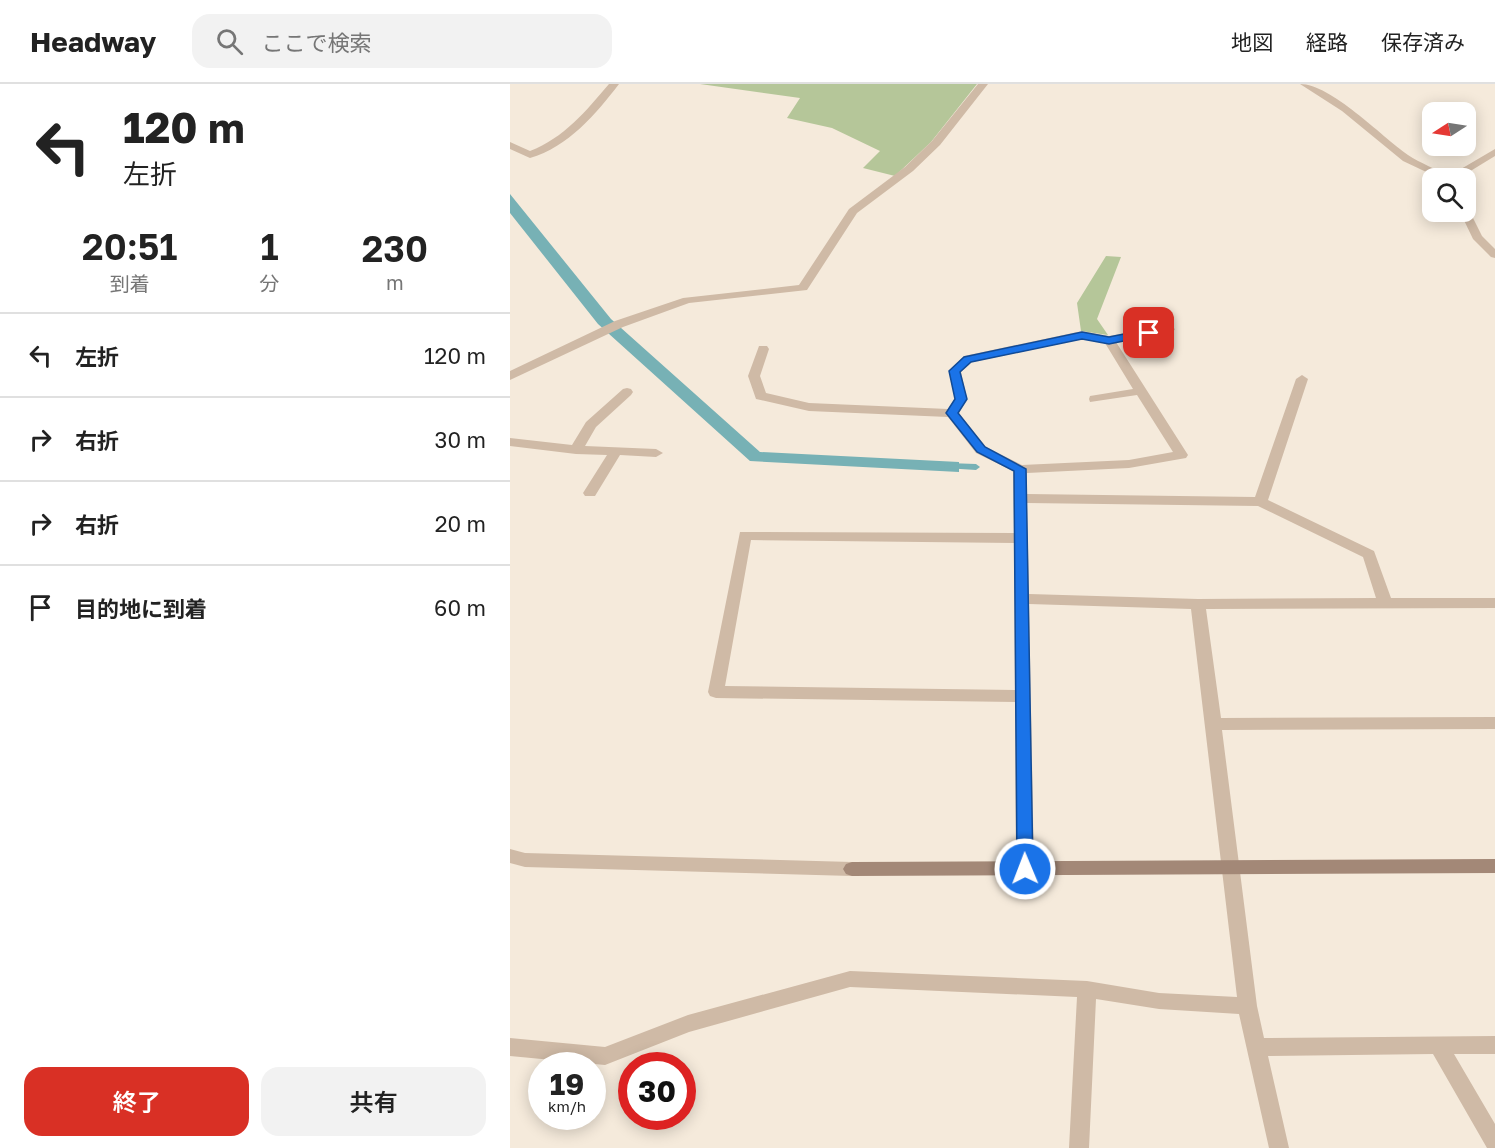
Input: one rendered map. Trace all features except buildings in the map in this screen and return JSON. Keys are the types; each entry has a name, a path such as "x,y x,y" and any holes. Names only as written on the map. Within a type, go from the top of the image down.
{"street":[{"path":"510,145 530,155 543,151 567,135 614,84"},
{"path":"510,376 619,324 687,300 803,288 853,211 916,163 936,143 983,84"},
{"path":"1305,84 1345,109 1407,159 1425,168"},
{"path":"1469,168 1495,152"},
{"path":"1470,222 1478,237 1495,255"},
{"path":"952,413 961,399 955,371 968,359 1082,336 1109,340 1169,329"},
{"path":"764,349 754,376 760,396 809,407 952,413 981,450 1020,469 1129,464 1181,455 1109,340"},
{"path":"1260,502 1302,379"},
{"path":"1095,399 1141,391"},
{"path":"576,450 591,425 627,392"},
{"path":"510,442 576,450 656,453"},
{"path":"590,493 616,451"},
{"path":"1020,469 1025,869"},
{"path":"1020,498 1260,502 1369,554 1385,603"},
{"path":"1021,538 746,535 716,693 1023,696"},
{"path":"1022,599 1198,604 1495,603"},
{"path":"1198,604 1232,868 1247,1006 1279,1148"},
{"path":"1214,724 1495,723"},
{"path":"510,856 525,860 852,869 1495,866"},
{"path":"510,1047 605,1056 688,1024 850,979 1087,989 1159,1001 1247,1006"},
{"path":"1079,1148 1087,989"},
{"path":"1255,1047 1495,1045"},
{"path":"1439,1046 1495,1142"}],"green space":[{"path":"700,84 977,84 931,142 895,176 863,168 880,151 832,128 787,118 800,98"},
{"path":"1106,256 1121,257 1097,319 1108,335 1081,331 1077,303"}],"water":[{"path":"510,194 611,319 760,452 959,462 959,472 750,461 598,324 510,213"}],"waterway":[{"path":"948,466 976,467"}],"route":[{"path":"1025,869 1020,469 981,450 952,413 961,399 955,371 968,359 1082,336 1109,340 1149,333"}]}
